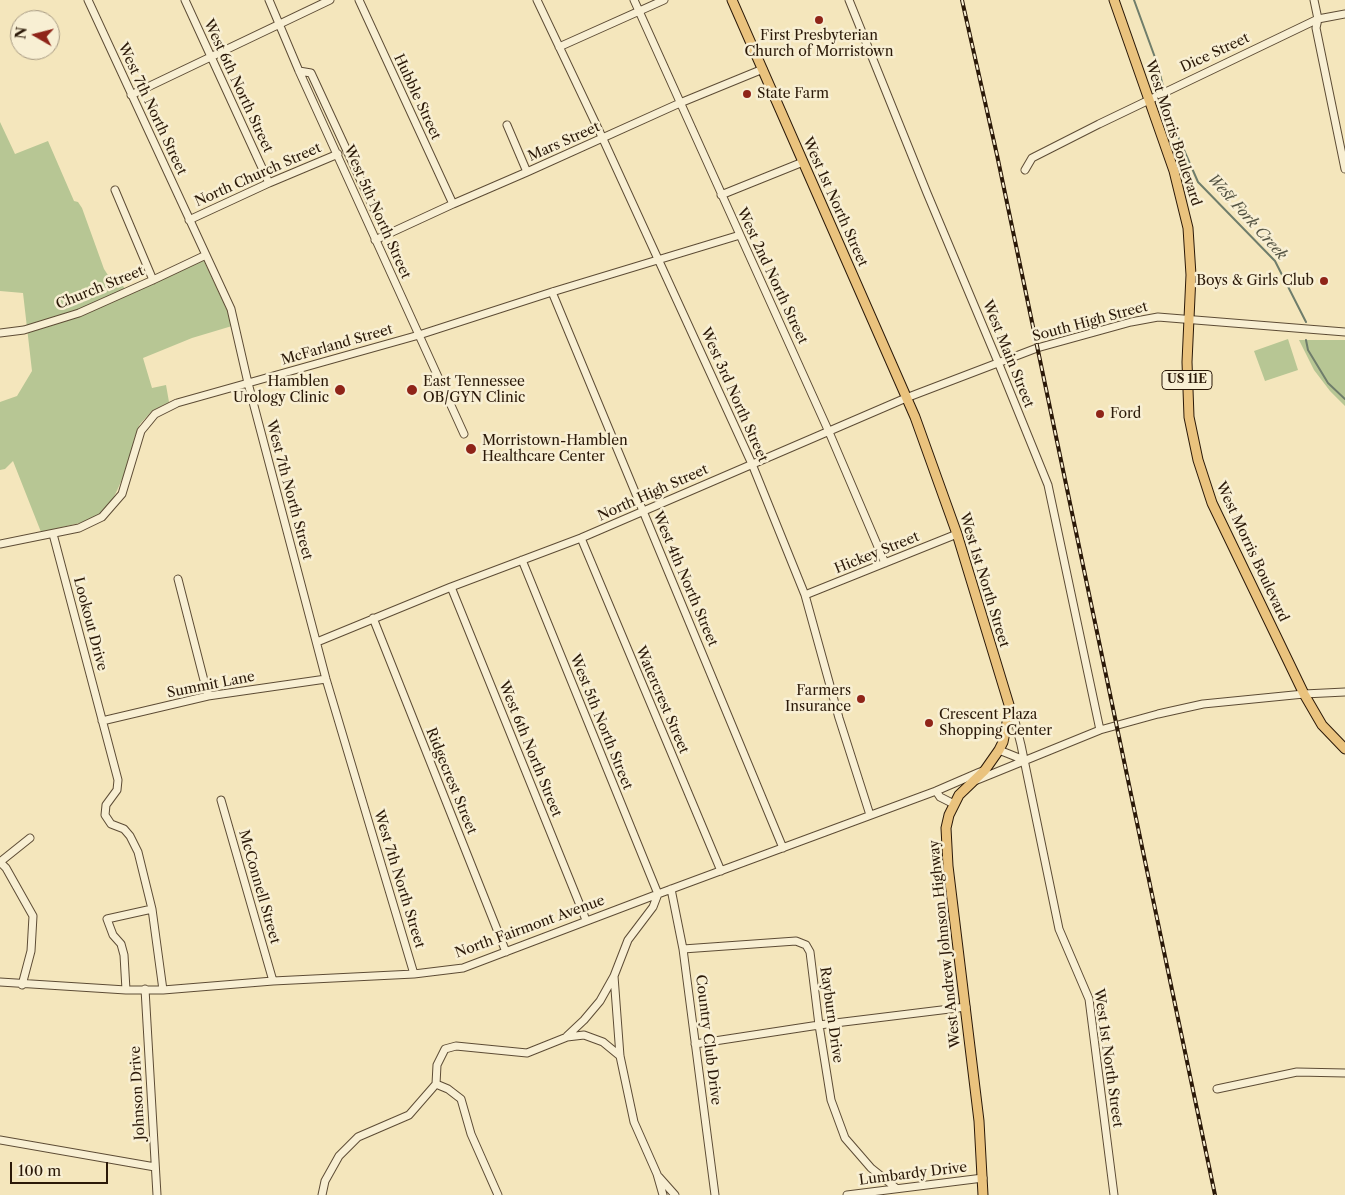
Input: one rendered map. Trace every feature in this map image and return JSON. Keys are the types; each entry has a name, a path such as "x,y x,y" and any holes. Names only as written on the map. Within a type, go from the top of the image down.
{"main road":[{"name":"West 1st North Street","path":"732,0 934,466 957,534 1010,708"},
{"name":"West Morris Boulevard","path":"1114,0 1174,171 1188,228 1191,275 1190,320 1186,362 1189,417 1198,460 1212,504 1304,694 1322,724 1345,749"},
{"name":"West Andrew Johnson Highway","path":"983,1195 979,1122 946,848 946,828 954,804 962,790 985,770 999,750 1003,742 1010,708"}],"street":[{"name":"West 7th North Street","path":"88,0 231,309 248,383 326,679 414,974"},
{"name":"West 6th North Street","path":"185,0 269,183"},
{"name":"West 5th North Street","path":"269,0 299,71 464,434"},
{"path":"131,95 330,0"},
{"name":"Hubble Street","path":"359,0 453,204"},
{"name":"West 3rd North Street","path":"537,0 752,464 805,595 839,718 870,815"},
{"name":"West 2nd North Street","path":"634,0 829,432 885,563"},
{"path":"559,47 664,0"},
{"name":"West Main Street","path":"849,0 1048,485 1100,730"},
{"path":"1314,0 1318,19 1316,28 1345,170"},
{"name":"Dice Street","path":"1025,170 1032,158 1149,100 1318,19 1345,14"},
{"name":"Mars Street","path":"375,240 680,103 763,69"},
{"path":"299,71 311,73 386,235"},
{"path":"507,125 527,172"},
{"name":"North Church Street","path":"189,220 338,154"},
{"path":"721,195 803,162"},
{"path":"115,190 153,280"},
{"name":"McFarland Street","path":"0,544 79,528 102,517 122,494 141,430 155,414 177,403 419,335 740,235"},
{"name":"Church Street","path":"0,333 24,330 79,313 206,255"},
{"name":"West 4th North Street","path":"552,292 783,848"},
{"name":"South High Street","path":"998,362 1037,348 1131,322 1158,317 1345,332"},
{"name":"North High Street","path":"317,642 451,587 581,538 642,510 906,398 998,362"},
{"name":"Lookout Drive","path":"53,534 118,780 117,790 106,805 105,815 111,824 124,829 130,836 138,852 152,909"},
{"name":"Hickey Street","path":"805,595 957,534"},
{"name":"Watercrest Street","path":"581,538 721,871"},
{"name":"West 5th North Street","path":"522,560 658,894"},
{"path":"178,578 208,696"},
{"name":"West 6th North Street","path":"451,587 586,920"},
{"name":"Ridgecrest Street","path":"373,618 506,952"},
{"name":"Summit Lane","path":"102,721 208,696 326,679"},
{"path":"972,782 1100,730 1158,714 1203,704 1345,692"},
{"name":"West 1st North Street","path":"1010,708 1013,713 1024,760 1059,929 1089,999 1114,1195"},
{"path":"999,750 1024,760"},
{"name":"North Fairmont Avenue","path":"0,982 22,985 163,990 273,980 414,974 463,968 586,920 936,792 985,770"},
{"path":"936,792 954,804"},
{"name":"McConnell Street","path":"221,800 273,980"},
{"path":"22,985 31,951 33,916 6,868 0,862 30,838"},
{"name":"Country Club Drive","path":"671,889 683,949 715,1195"},
{"path":"567,1037 600,1001 614,976 628,940 653,906 658,894"},
{"path":"126,990 124,955 121,944 113,935 107,919 152,909 163,990"},
{"name":"Rayburn Drive","path":"683,949 796,941 806,945 810,952 831,1100 845,1138 871,1168 896,1188"},
{"path":"614,976 620,1056 634,1122 657,1174 663,1195"},
{"name":"Johnson Drive","path":"145,989 156,1195"},
{"path":"695,1044 819,1025 966,1007"},
{"path":"322,1195 325,1181 339,1156 358,1137 410,1115 436,1084 437,1065 445,1049 456,1046 527,1053 567,1037 584,1035 603,1042 620,1056"},
{"path":"1216,1089 1297,1072 1345,1073"},
{"path":"436,1084 448,1089 461,1099 471,1134 498,1195"},
{"path":"0,1140 155,1167"},
{"path":"657,1174 675,1195"},
{"name":"Lumbardy Drive","path":"847,1195 983,1178"}],"green space":[{"path":"0,122 15,154 48,141 74,201 78,202 82,208 104,269 113,283 123,286 129,295 203,259 227,310 232,326 192,338 143,358 152,388 166,385 169,402 152,411 140,424 126,471 113,499 101,513 88,521 41,532 13,461 5,469 0,470 0,402 17,396 32,371 23,293 0,291"},
{"path":"1288,339 1298,370 1265,381 1254,351"},
{"path":"1299,340 1345,340 1345,406 1330,391 1314,370"}],"waterway":[{"name":"West Fork Creek","path":"1134,0 1157,63 1163,86"},
{"name":"West Fork Creek","path":"1166,97 1173,125 1198,182 1275,261 1306,322"},
{"name":"West Fork Creek","path":"1306,340 1308,350 1328,383 1345,399"}],"railway":[{"path":"962,0 997,155 1215,1195"}],"place":[{"name":"First Presbyterian Church of Morristown","path":"819,20"},
{"name":"State Farm","path":"747,94"},
{"name":"Boys & Girls Club","path":"1324,281"},
{"name":"Hamblen Urology Clinic","path":"340,390"},
{"name":"East Tennessee OB/GYN Clinic","path":"412,390"},
{"name":"Ford","path":"1100,414"},
{"name":"Morristown-Hamblen Healthcare Center","path":"471,449"},
{"name":"Farmers Insurance","path":"861,699"},
{"name":"Crescent Plaza Shopping Center","path":"929,723"}]}
